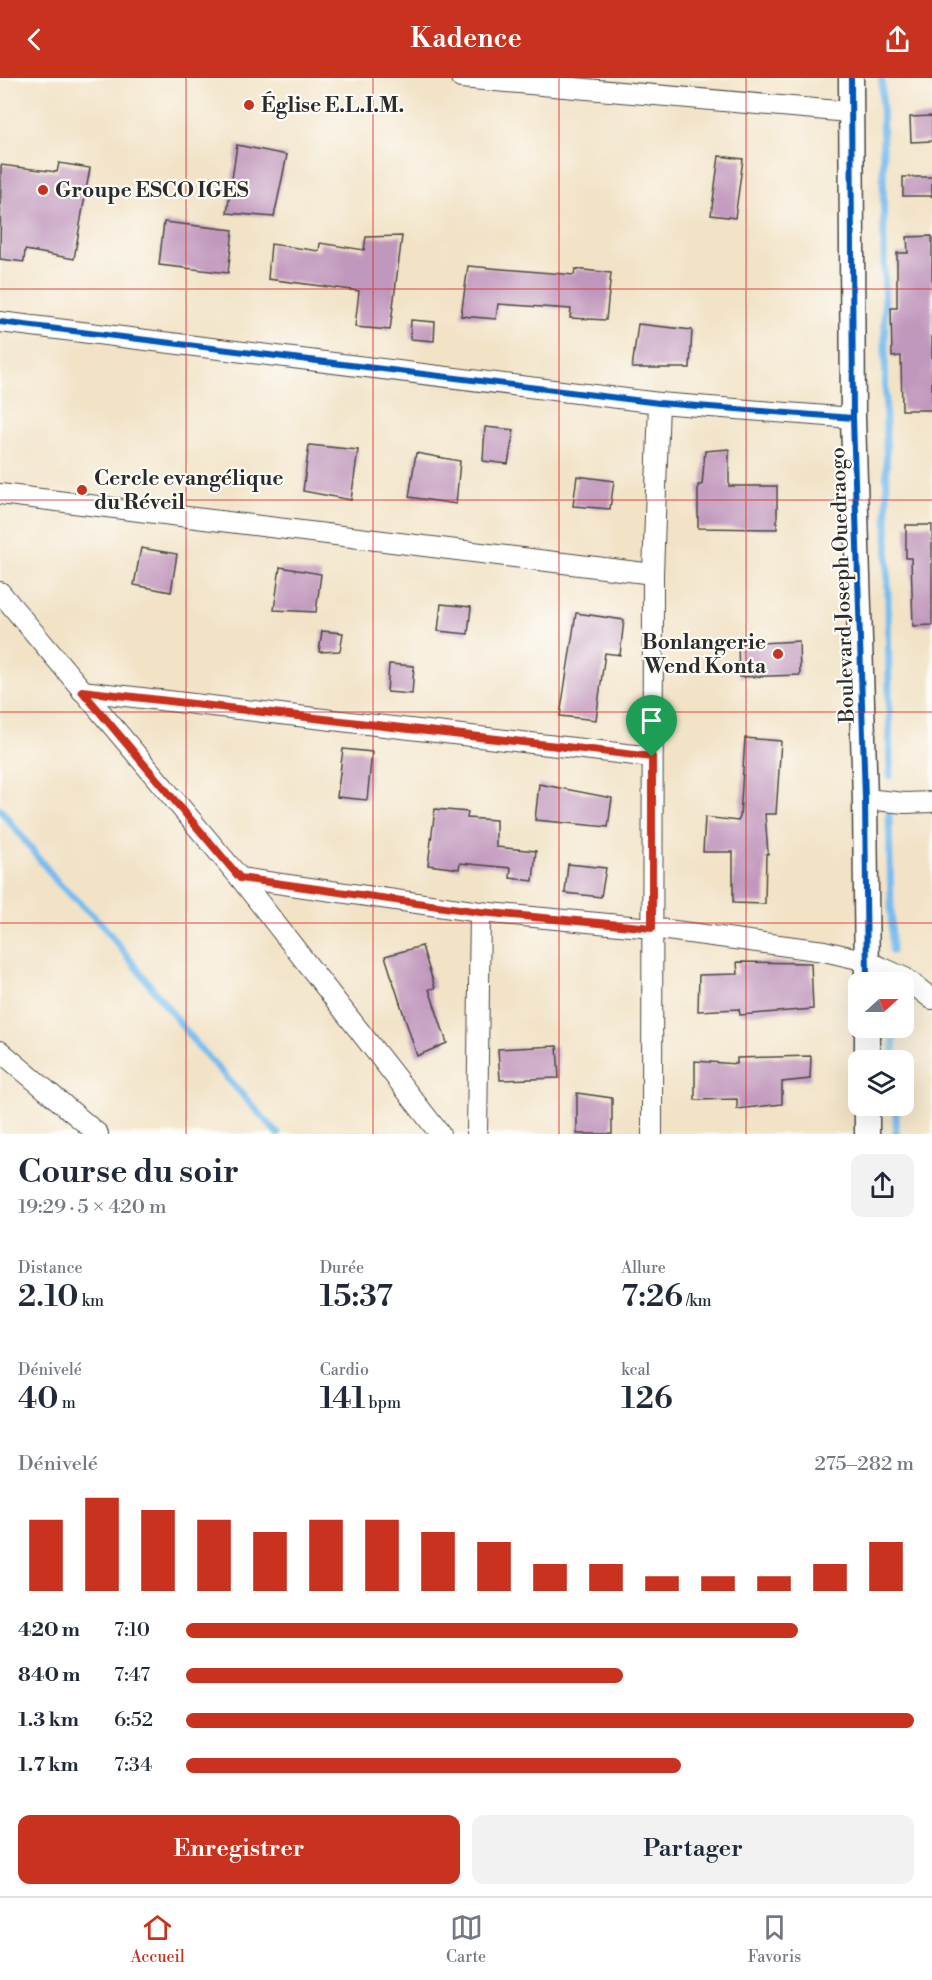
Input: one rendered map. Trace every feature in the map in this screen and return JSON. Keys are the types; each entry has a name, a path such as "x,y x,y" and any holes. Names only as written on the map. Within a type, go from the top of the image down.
{"street":[{"path":"461,78 849,112"},
{"name":"Boulevard Joseph Ouedraogo","path":"850,78 853,418 865,800 867,972"},
{"path":"0,322 659,403 853,418"},
{"path":"652,1134 653,574 659,403"},
{"path":"0,494 653,574"},
{"path":"0,592 240,878 440,1134"},
{"path":"82,691 652,757"},
{"path":"865,800 905,803 932,802"},
{"path":"240,878 480,912 652,928 824,951 867,972"},
{"path":"477,1134 480,912"},
{"path":"914,985 932,999"},
{"path":"0,1051 98,1134"},
{"path":"867,1116 867,1134"}],"building":[{"path":"932,116 932,141 911,142 910,117"},
{"path":"237,145 287,155 274,217 227,213"},
{"path":"719,156 743,159 735,218 711,215"},
{"path":"59,163 90,168 74,259 25,250 24,262 0,259 1,165 57,172"},
{"path":"903,177 932,177 932,196 903,196"},
{"path":"164,222 233,230 228,273 159,265"},
{"path":"402,236 390,330 355,327 359,291 268,279 271,244 319,251 320,243 364,250 366,237"},
{"path":"932,236 932,410 902,410 901,356 892,357 891,308 897,308 897,253 908,253 907,237"},
{"path":"468,266 574,275 575,269 611,273 606,320 570,318 571,309 498,304 496,319 461,316"},
{"path":"411,320 435,322 434,341 410,339"},
{"path":"638,324 692,330 690,368 632,368"},
{"path":"485,427 514,430 508,464 483,461"},
{"path":"309,445 358,450 351,500 303,491"},
{"path":"729,449 729,486 777,486 777,529 698,528 698,485 702,485 705,451"},
{"path":"416,453 460,461 456,504 409,497"},
{"path":"577,476 614,481 610,509 573,506"},
{"path":"906,525 932,525 932,625 913,626 911,558 906,558"},
{"path":"141,548 177,554 171,592 134,585"},
{"path":"280,567 321,574 316,612 274,610"},
{"path":"441,604 471,607 468,634 438,631"},
{"path":"576,613 624,620 620,655 605,653 596,720 560,716"},
{"path":"322,631 343,633 340,651 319,652"},
{"path":"799,641 800,675 739,677 738,644"},
{"path":"389,664 414,666 412,694 387,692"},
{"path":"745,738 781,741 776,814 765,814 768,854 766,854 765,904 733,903 733,852 703,852 705,817 738,821 740,817"},
{"path":"343,749 372,752 367,800 337,797"},
{"path":"539,784 612,798 608,827 535,820"},
{"path":"435,809 468,812 467,818 496,820 496,847 536,851 533,881 510,878 511,868 460,863 459,869 428,865"},
{"path":"568,864 606,868 601,897 565,893"},
{"path":"422,946 435,988 429,989 447,1043 417,1056 385,956"},
{"path":"737,962 811,963 813,1009 740,1015 739,1009 698,1011 699,975 738,974"},
{"path":"557,1046 559,1078 500,1080 498,1049"},
{"path":"811,1056 810,1079 782,1082 782,1104 737,1109 737,1099 695,1100 695,1061 737,1064 737,1058"},
{"path":"577,1093 612,1098 612,1134 577,1134"}],"waterway":[{"path":"882,78 890,776"},
{"path":"0,809 59,884 101,923 198,1046 278,1134"},
{"path":"889,811 892,951"},
{"path":"893,1038 894,1050"},
{"path":"896,1116 896,1134"}],"cycle path":[{"path":"851,78 853,418 865,799 867,972"},
{"path":"0,322 659,403 853,418"}],"place":[{"name":"Église E.L.I.M.","path":"249,105"},
{"name":"Groupe ESCO IGES","path":"43,190"},
{"name":"Cercle evangélique du Réveil","path":"82,490"},
{"name":"Bonlangerie Wend Konta","path":"778,654"}],"route":[{"path":"82,691 489,738 652,757 652,928 480,912 240,878 82,691"}]}
